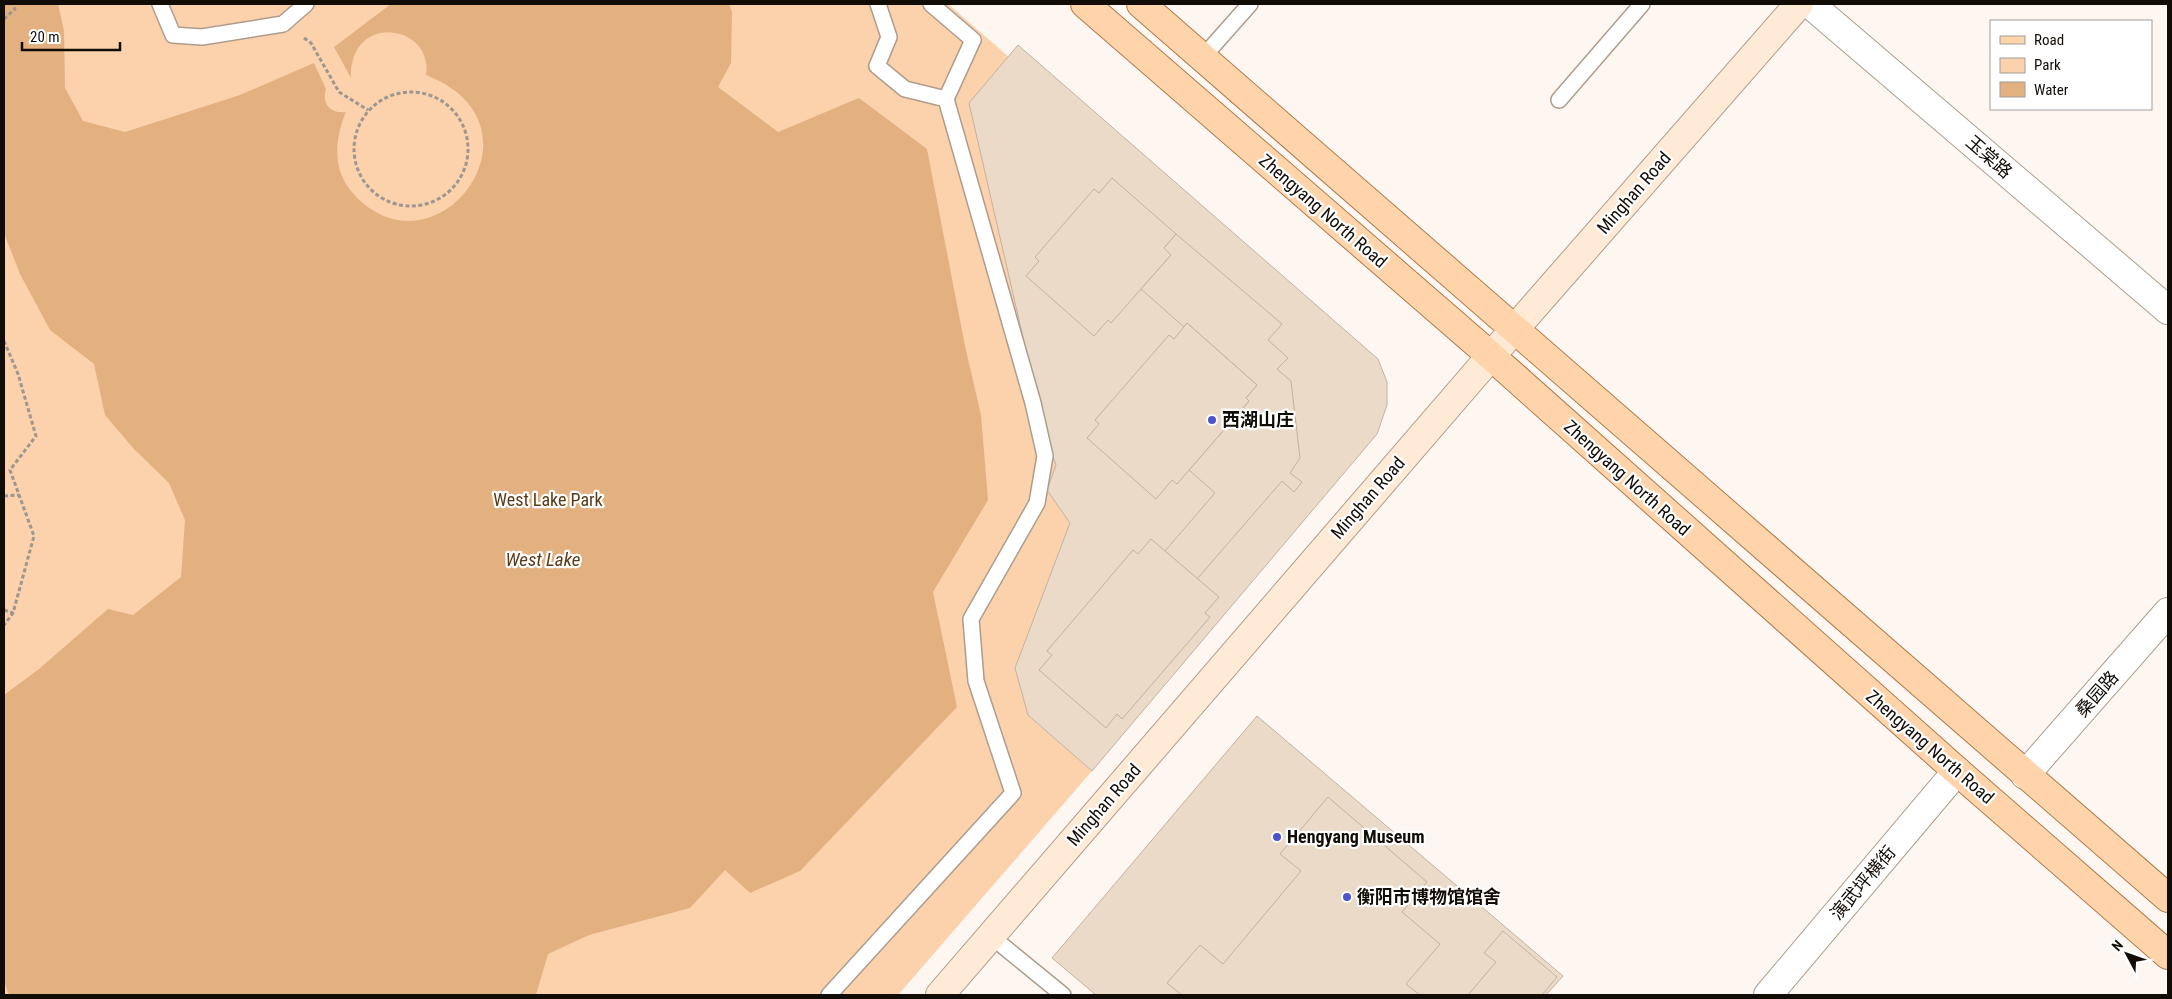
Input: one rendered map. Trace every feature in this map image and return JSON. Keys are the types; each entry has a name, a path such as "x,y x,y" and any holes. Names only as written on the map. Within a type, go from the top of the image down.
{"main road":[{"name":"Zhengyang North Road","path":"1085,4 1497,362 1957,771 2168,955"},
{"name":"Zhengyang North Road","path":"1141,4 2168,898"}],"street":[{"name":"Minghan Road","path":"960,995 1520,335 1810,5"},
{"name":"玉棠路","path":"1810,5 2168,310"},
{"name":"Minghan Road","path":"940,995 1497,362"},
{"name":"桑园路","path":"2025,775 2168,612"},
{"name":"演武坪横街","path":"1768,995 1957,771"}],"lane":[{"path":"160,4 172,35 202,37 284,24 306,4"},
{"path":"878,4 889,37 877,66 905,89 946,99"},
{"path":"829,995 1013,793 976,681 971,619 1036,503 1045,456 1033,402 946,99 972,40 931,4"},
{"path":"1203,58 1250,4"},
{"path":"1559,100 1642,4"},
{"path":"1003,946 1063,995"}],"path":[{"path":"4,19 15,9 12,4"},
{"path":"284,24 311,43 339,92 368,110"},
{"path":"421,91 439,98 454,110 464,126 468,144 466,164 458,181 445,195 428,204 410,207 392,203 375,195 362,180 354,164 353,144 355,135 368,110 383,98 401,92 421,91"},
{"path":"4,341 18,374 36,436 10,470"},
{"path":"4,468 10,470"},
{"path":"4,625 13,613 34,536 10,470"},
{"path":"4,496 19,495"},
{"path":"4,610 13,613"}],"green space":[{"name":"West Lake","path":"4,4 948,4 1009,57 969,103 1046,437 1056,465 1047,490 1070,523 1015,668 1028,715 1092,771 898,995 4,995"}],"water":[{"name":"West Lake","path":"4,4 58,4 64,31 65,88 83,121 125,132 240,95 314,63 326,89 325,99 328,107 332,110 346,112 339,132 337,153 338,163 345,182 351,191 383,216 416,221 445,210 468,188 481,159 481,128 464,99 426,75 425,58 417,45 405,36 391,32 376,34 363,42 354,57 351,78 334,47 391,4 729,4 732,12 731,63 718,87 778,132 859,98 927,149 965,346 981,415 988,500 933,592 957,707 800,871 750,893 725,870 690,908 589,935 548,954 536,995 9,995 4,981 4,695 39,669 108,609 133,615 181,577 185,520 169,483 134,449 105,415 94,364 50,330 20,274 4,233"}],"building":[{"name":"西湖山庄","path":"1018,45 1378,359 1387,382 1387,405 1377,434 1092,771 1028,715 1015,668 1070,523 1047,490 1056,465 1046,437 969,103"},
{"path":"1112,178 1176,234 1164,248 1171,255 1111,323 1108,320 1094,336 1026,276 1039,261 1035,257 1094,189 1099,193"},
{"path":"1176,234 1282,324 1268,340 1288,358 1277,369 1291,381 1300,458 1290,473 1302,482 1294,492 1282,481 1197,579 1165,551 1215,493 1189,470 1249,401 1246,398 1257,385 1187,323 1184,327 1141,289 1171,255 1164,248"},
{"path":"1187,323 1257,385 1246,398 1249,401 1177,484 1172,480 1156,499 1087,438 1099,424 1095,420 1169,335 1174,339"},
{"path":"1151,539 1219,597 1205,613 1210,617 1122,719 1117,714 1106,728 1039,670 1052,655 1047,651 1133,550 1138,554"},
{"name":"Hengyang Museum","path":"1257,716 1563,976 1546,995 1096,995 1052,958"},
{"name":"衡阳市博物馆馆舍","path":"1328,797 1427,882 1402,912 1440,944 1406,984 1420,995 1182,995 1167,983 1200,945 1223,964 1301,871 1280,854"},
{"name":"衡阳市博物馆馆舍","path":"1503,931 1557,977 1542,995 1468,995 1496,962 1484,953"}],"place":[{"name":"西湖山庄","path":"1212,420"},
{"name":"Hengyang Museum","path":"1277,837"},
{"name":"衡阳市博物馆馆舍","path":"1347,897"}],"park label":[{"name":"West Lake Park","path":"548,500"}]}
